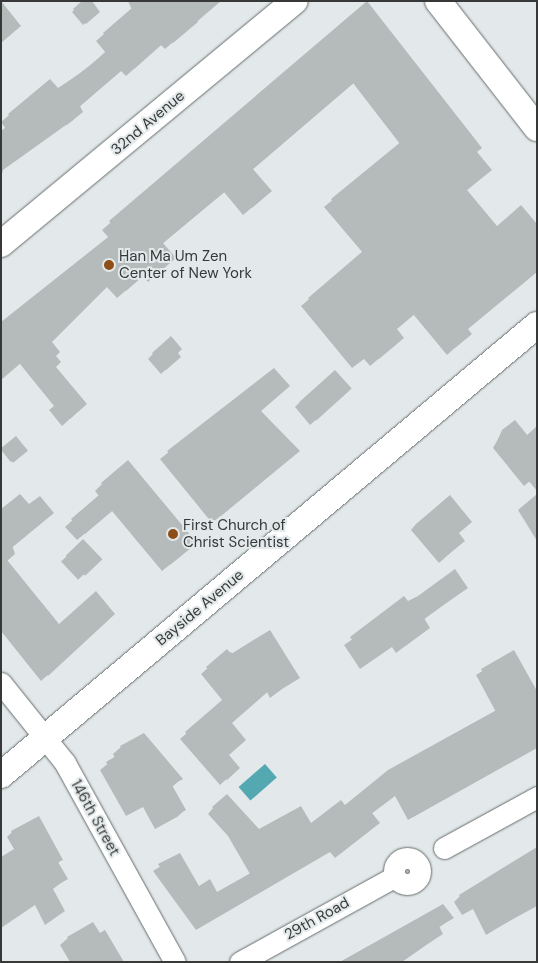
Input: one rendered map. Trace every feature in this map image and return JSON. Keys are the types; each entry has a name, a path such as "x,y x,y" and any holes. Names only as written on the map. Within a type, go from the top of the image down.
{"street":[{"name":"32nd Avenue","path":"1,244 295,1"},
{"path":"438,1 537,128"},
{"name":"Bayside Avenue","path":"1,775 537,325"},
{"name":"146th Street","path":"1,684 65,763 175,962"},
{"path":"444,848 537,797"},
{"name":"29th Road","path":"240,962 394,877"}],"water":[{"path":"265,764 277,778 250,801 239,787"}],"building":[{"path":"1,1 21,26 1,43"},
{"path":"82,1 92,1 100,12 86,24 73,9"},
{"path":"140,1 180,1 198,22 173,43 169,38 134,69 129,64 80,106 83,112 67,125 64,122 1,171 1,131 14,121 8,114 50,79 58,88 85,70 113,45 103,33"},
{"path":"367,1 482,148 477,152 492,170 467,190 497,226 521,205 537,224 537,272 468,329 472,334 455,348 422,308 397,329 404,338 379,359 372,352 360,361 308,298 370,245 331,199 408,136 362,76 253,169 272,191 252,208 233,185 163,243 176,258 156,275 151,269 126,291 115,279 52,342 60,352 56,356 61,362 56,367 87,404 70,419 56,402 61,397 28,357 1,380 1,322 117,230 109,221"},
{"path":"171,336 182,349 178,353 181,357 166,370 152,353"},
{"path":"274,368 290,386 261,411 300,451 221,516 167,451"},
{"path":"335,370 352,389 316,421 299,402"},
{"path":"515,420 528,436 537,428 537,491 497,442 502,430"},
{"path":"16,436 28,451 13,463 1,448"},
{"path":"128,460 197,543 170,565 119,505 85,534 71,519 106,489 101,483"},
{"path":"20,494 29,504 40,496 54,513 3,555 59,624 96,591 115,614 48,676 1,617 1,509"},
{"path":"450,495 472,522 459,533 465,541 444,558 416,524"},
{"path":"83,539 102,559 85,576 66,556"},
{"path":"455,569 468,588 424,618 430,628 404,647 399,641 368,662 350,637 404,596 408,601 418,596"},
{"path":"270,630 300,678 277,692 273,687 232,723 246,740 229,755 240,768 227,780 185,732 229,694 206,667 227,649 231,654"},
{"path":"514,650 537,691 537,747 414,816 400,792 372,813 380,823 341,853 336,847 202,926 194,912 190,914 158,864 180,853 199,886 210,879 217,892 256,870 233,830 212,807 227,794 259,829 301,806 311,823 341,800 345,805 388,770 502,707 481,669"},
{"path":"144,733 183,779 172,785 186,810 162,823 150,801 133,810 106,762 123,752 120,746"},
{"path":"39,816 63,860 58,862 68,879 45,892 11,831"},
{"path":"537,847 537,906 493,930 479,904 468,910 459,895"},
{"path":"1,873 24,907 9,917 1,905"},
{"path":"443,904 454,918 439,926 443,934 399,962 340,962"},
{"path":"93,922 100,933 105,930 124,962 82,962 67,937"}],"place":[{"name":"Han Ma Um Zen Center of New York","path":"109,265"},
{"name":"First Church of Christ Scientist","path":"173,534"}]}
